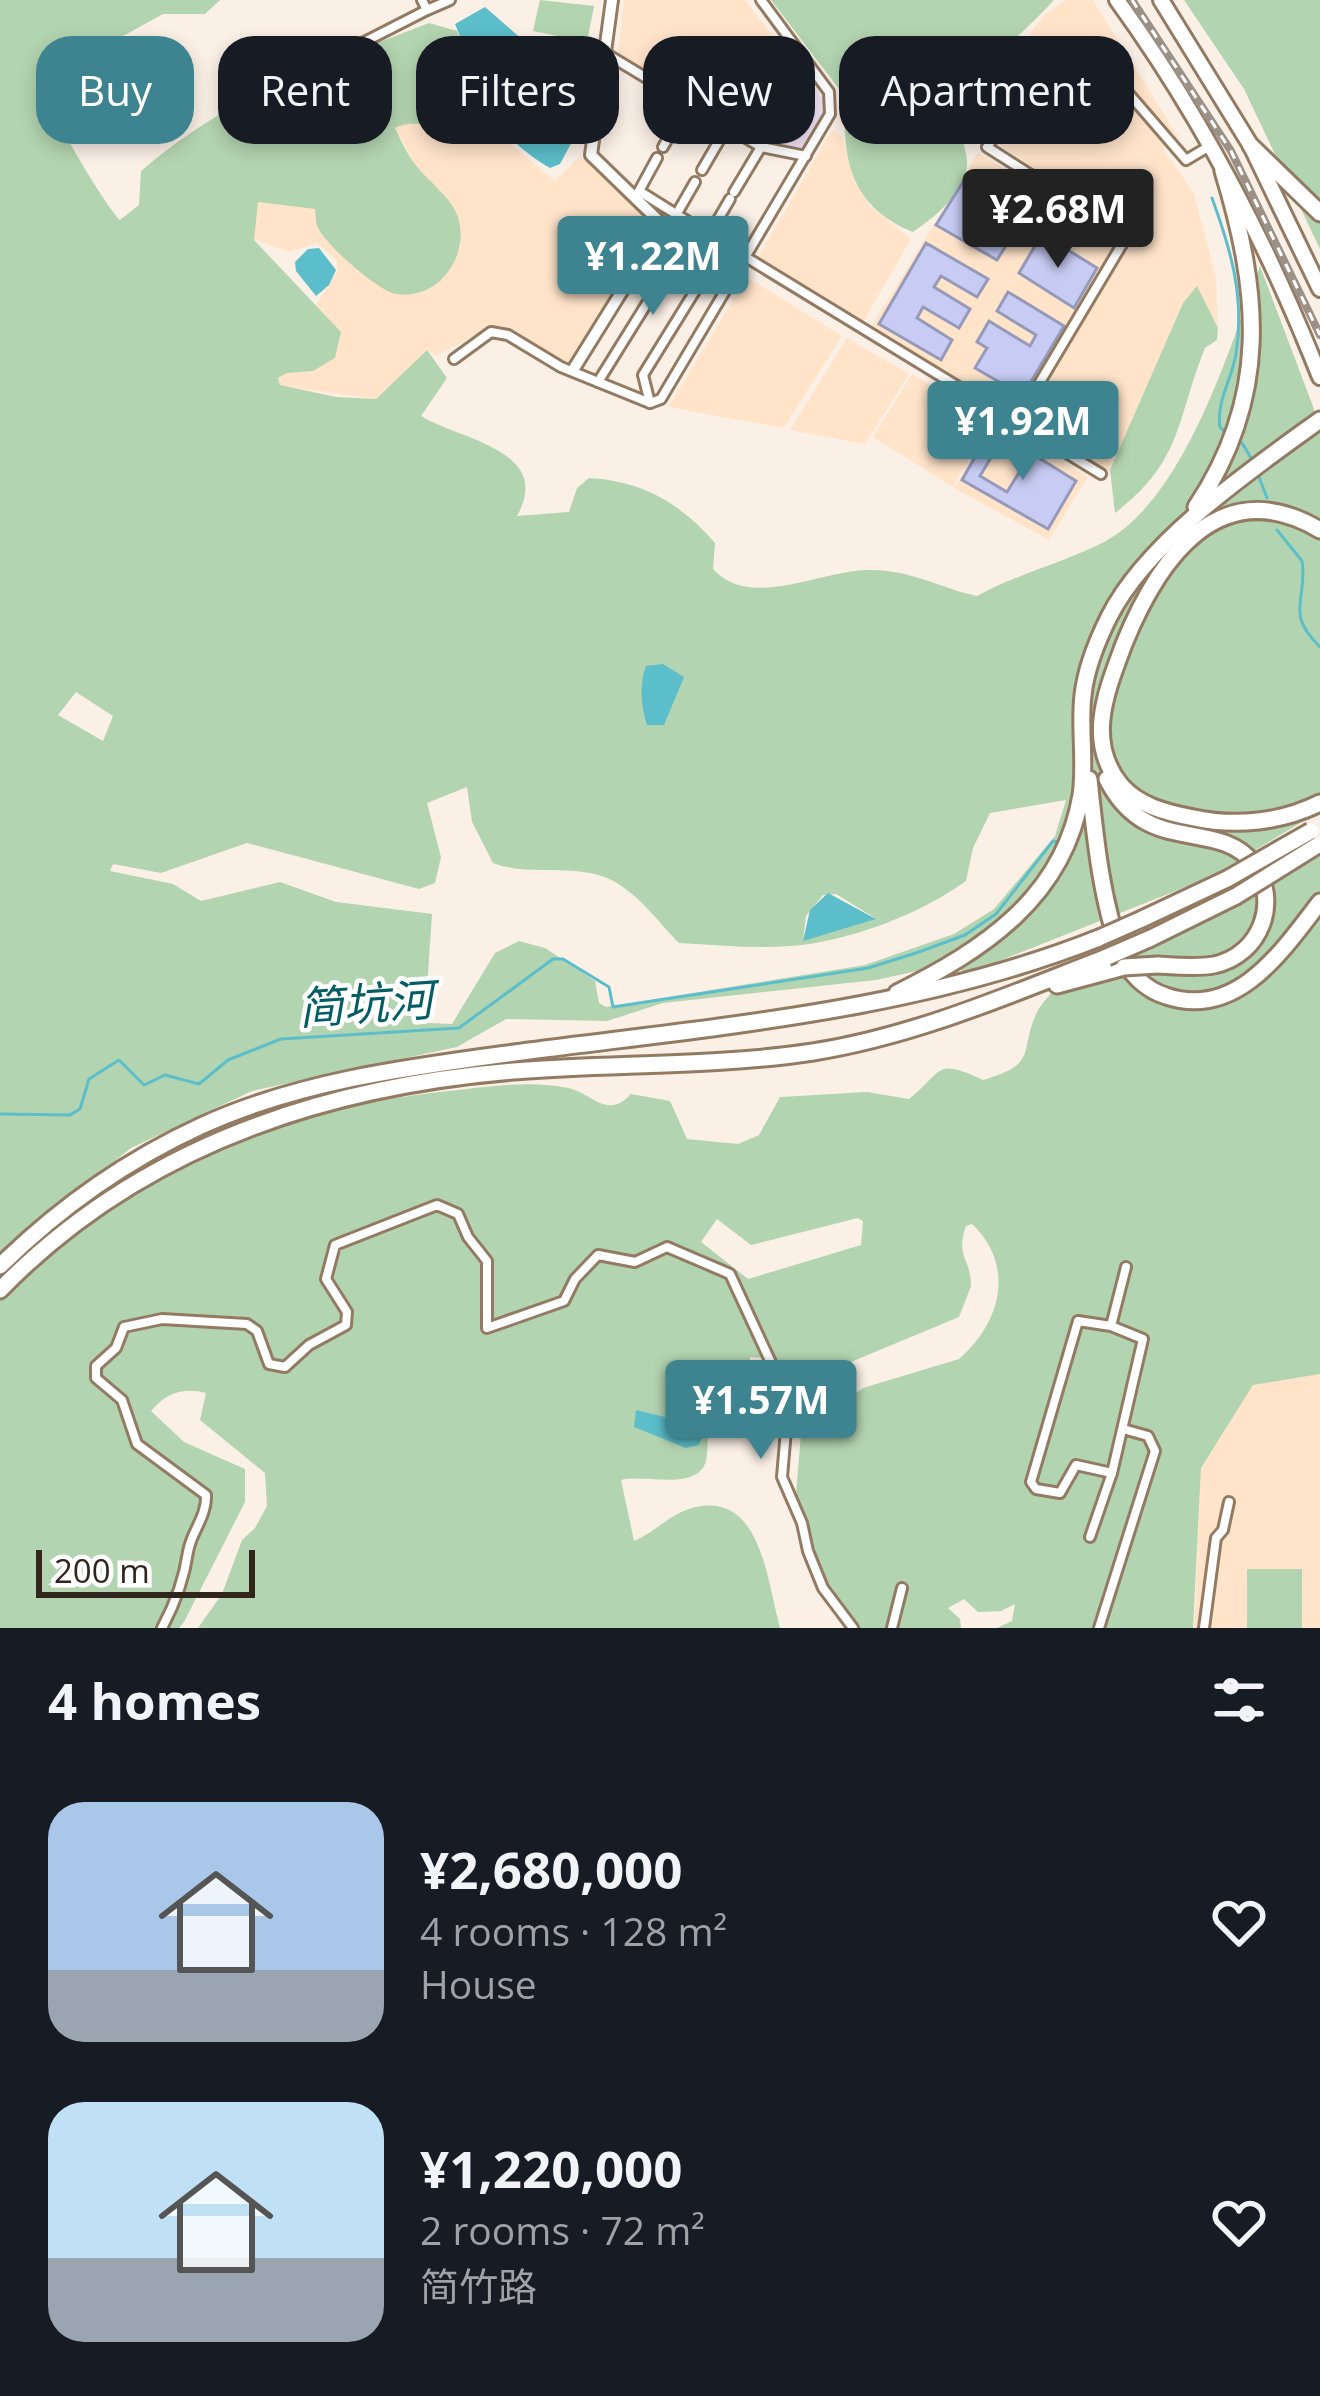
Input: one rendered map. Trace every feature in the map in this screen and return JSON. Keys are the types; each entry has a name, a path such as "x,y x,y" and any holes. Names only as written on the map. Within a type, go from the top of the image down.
{"highway":[{"path":"1118,0 1178,91 1273,264 1320,377"},
{"path":"1161,0 1251,146 1320,289"},
{"path":"1251,146 1320,213"},
{"path":"1177,534 1237,429 1249,377 1252,291 1223,171"},
{"path":"878,1002 974,953 1005,931 1032,900 1070,833 1081,796 1082,698 1101,635 1121,598 1177,534 1320,424"},
{"path":"996,1000 1124,967 1216,964 1233,958 1260,930 1267,896 1256,867 1245,855 1151,827 1123,806 1099,756 1102,707 1138,611 1168,559 1233,488"},
{"path":"1168,559 1213,522 1252,509 1272,510 1320,530"},
{"path":"1102,707 1102,742 1111,769 1122,787 1142,802 1165,812 1237,823 1270,819 1320,803"},
{"path":"1083,747 1094,828 1121,955 1151,989 1190,1002 1231,992 1262,973 1320,902"},
{"path":"0,1266 34,1232 106,1179 202,1125 299,1091 408,1067 878,1002 1023,966 1100,938 1317,837"},
{"path":"0,1290 60,1232 146,1174 214,1140 300,1108 516,1071 688,1066 820,1051 909,1029 1151,938 1236,896 1317,837"}],"street":[{"path":"368,36 424,5 450,0"},
{"path":"607,36 612,0"},
{"path":"454,359 491,332 508,335 561,367 650,403 661,399 830,114 830,92 761,0"},
{"path":"1015,424 1127,236 987,147 1000,128 1026,91 1068,115 1104,64 1186,160 1208,147"},
{"path":"573,370 663,225 591,155 593,144"},
{"path":"702,170 717,144"},
{"path":"755,144 806,156"},
{"path":"712,229 761,148"},
{"path":"657,158 639,191 694,226 712,229 746,260 1101,474"},
{"path":"676,215 695,182"},
{"path":"598,382 694,226"},
{"path":"650,403 643,375 724,244"},
{"path":"162,1628 186,1575 189,1548 206,1509 206,1495 137,1444 118,1396 95,1378 96,1366 116,1348 124,1327 162,1318 248,1324 257,1331 269,1364 285,1366 309,1345 346,1325 347,1312 326,1279 335,1245 436,1205 458,1214 467,1237 487,1261 487,1328 564,1301 574,1279 598,1255 635,1262 658,1248 672,1247 730,1274 773,1367 786,1430 783,1481 823,1588 853,1628"},
{"path":"1111,1326 1126,1267"},
{"path":"1090,1537 1112,1473 1143,1339 1111,1326 1078,1321 1031,1483 1036,1489 1060,1493 1076,1465 1112,1473"},
{"path":"1099,1628 1155,1450 1148,1436 1123,1429"},
{"path":"1204,1628 1216,1538 1223,1530 1229,1502"},
{"path":"892,1628 902,1588"}],"shaded area":[{"path":"624,0 745,0 773,36 643,36 643,68 619,54"},
{"path":"1066,0 1093,0 1115,36 1028,36 1045,14"},
{"path":"1134,66 1178,137 1162,147 1194,194 1216,278 1218,328 1197,287 1183,303 1108,474 1022,424 1132,237 999,144 1134,144"},
{"path":"815,89 825,101 815,128"},
{"path":"416,124 416,144 510,144 555,181 579,157 658,226 572,364 560,362 503,328 490,327 436,356 427,350 376,399 281,386 278,379 287,372 313,371 341,332 316,305 338,270 336,260 317,243 289,252 254,239 258,202 316,209 318,228 355,267 461,247 456,212 415,165 395,128"},
{"path":"832,130 839,135 839,144 844,144 855,181 870,206 911,239 862,324 757,259"},
{"path":"978,153 1122,237 1014,418 869,330"},
{"path":"747,277 842,336 784,428 668,407"},
{"path":"847,338 909,374 865,444 790,430"},
{"path":"912,374 991,421 953,487 873,437"},
{"path":"993,422 1088,477 1049,540 954,488"},
{"path":"1320,1374 1320,1628 1194,1628 1201,1468 1253,1385"}],"green space":[{"path":"0,0 220,0 205,14 163,14 122,36 36,36 36,144 71,144 120,220 139,205 141,171 175,144 194,144 194,131 218,115 218,144 392,144 392,37 429,23 457,31 459,36 416,36 416,124 395,128 415,164 456,212 460,242 439,281 412,294 388,291 331,245 318,228 315,209 258,202 254,240 341,332 335,358 313,371 287,373 278,378 280,385 336,397 376,399 427,350 447,378 421,416 498,450 513,462 523,476 525,494 517,516 569,512 577,488 589,478 627,484 688,516 715,543 713,569 746,587 882,570 977,596 1104,542 1133,521 1181,457 1219,378 1260,266 1320,425 1320,811 1211,877 964,975 953,954 917,971 876,980 663,1003 607,1021 506,1019 457,1047 252,1091 131,1148 0,1252","holes":["76,692 113,716 103,741 58,715","467,787 472,822 493,863 610,879 632,894 679,943 764,947 836,939 928,905 966,881 973,848 990,813 1066,800 1055,836 1035,860 994,909 954,934 865,965 606,1007 599,1003 595,981 545,948 519,941 495,953 452,1024 425,1019 432,914 336,902 280,882 201,901 173,884 110,871 113,864 161,873 247,843 419,889 435,883 441,857 427,803","836,894 875,918 803,940 806,916 823,895"]},
{"path":"540,0 594,6 588,36 533,31"},
{"path":"771,0 1054,0 1018,36 839,36 839,89 815,57 815,36 799,36"},
{"path":"1184,0 1320,0 1320,249 1244,89"},
{"path":"846,144 963,144 967,161 956,193 913,232 892,222 863,195"},
{"path":"1197,286 1218,328 1217,340 1205,348 1166,457 1115,513 1110,470 1183,303"},
{"path":"1320,856 1320,1374 1253,1385 1201,1468 1193,1628 997,1628 1012,1621 1015,1604 1001,1611 978,1612 964,1599 948,1608 960,1619 961,1628 846,1628 820,1591 791,1508 795,1506 801,1434 863,1388 959,1359 973,1345 993,1312 998,1276 986,1240 972,1224 966,1226 962,1245 971,1286 959,1317 846,1364 780,1383 762,1358 750,1357 743,1412 732,1427 708,1427 706,1462 698,1473 677,1479 621,1480 634,1541 692,1508 715,1506 733,1512 747,1525 765,1564 780,1628 198,1628 222,1594 242,1540 267,1506 265,1473 200,1420 206,1393 182,1391 151,1411 184,1442 245,1469 245,1502 184,1622 179,1628 0,1628 0,1300 99,1218 149,1185 256,1134 374,1102 439,1092 552,1085 607,1105 631,1094 670,1101 687,1139 738,1144 759,1135 780,1097 867,1092 909,1099 947,1069 983,1080 1020,1062 1037,1012 1055,989 1251,896","holes":["858,1218 863,1221 861,1245 748,1279 701,1242 717,1219 751,1245"]},
{"path":"1247,1569 1302,1569 1302,1628 1247,1628"}],"water":[{"path":"485,7 518,36 460,36 455,24"},
{"path":"518,144 571,144 560,164 550,168"},
{"path":"319,248 336,270 316,296 296,271 295,262 308,249"},
{"path":"663,664 684,677 664,725 647,725 644,673 646,666"},
{"path":"828,893 876,919 803,941 810,910"},
{"path":"636,1410 706,1427 699,1445 686,1448 634,1427"}],"building":[{"path":"963,182 1023,218 997,260 936,225"},
{"path":"1042,234 1097,268 1074,308 1019,273"},
{"path":"926,243 988,279 977,297 941,276 934,287 970,309 959,328 923,307 917,318 952,340 941,360 879,324"},
{"path":"1008,292 1064,326 1014,410 1006,405 1015,391 975,368 987,348 977,342 989,321 1030,346 1036,335 997,311"},
{"path":"991,429 1018,446 1010,458 996,449 980,476 1007,492 1031,453 1076,481 1048,529 962,480"}],"waterway":[{"path":"1212,198 1230,255 1239,313 1236,354 1220,409 1220,427 1225,432"},
{"path":"1242,443 1254,463"},
{"path":"1257,472 1267,498"},
{"path":"1277,530 1302,561 1300,615 1320,647"},
{"name":"简坑河","path":"0,1114 70,1115 80,1109 89,1079 119,1060 144,1085 165,1075 199,1084 228,1060 281,1039 459,1028 553,959 563,959 609,987 613,1007 868,968 965,935 996,914 1053,841 1060,842"}],"railway":[{"path":"1132,0 1231,151 1320,335"}]}
